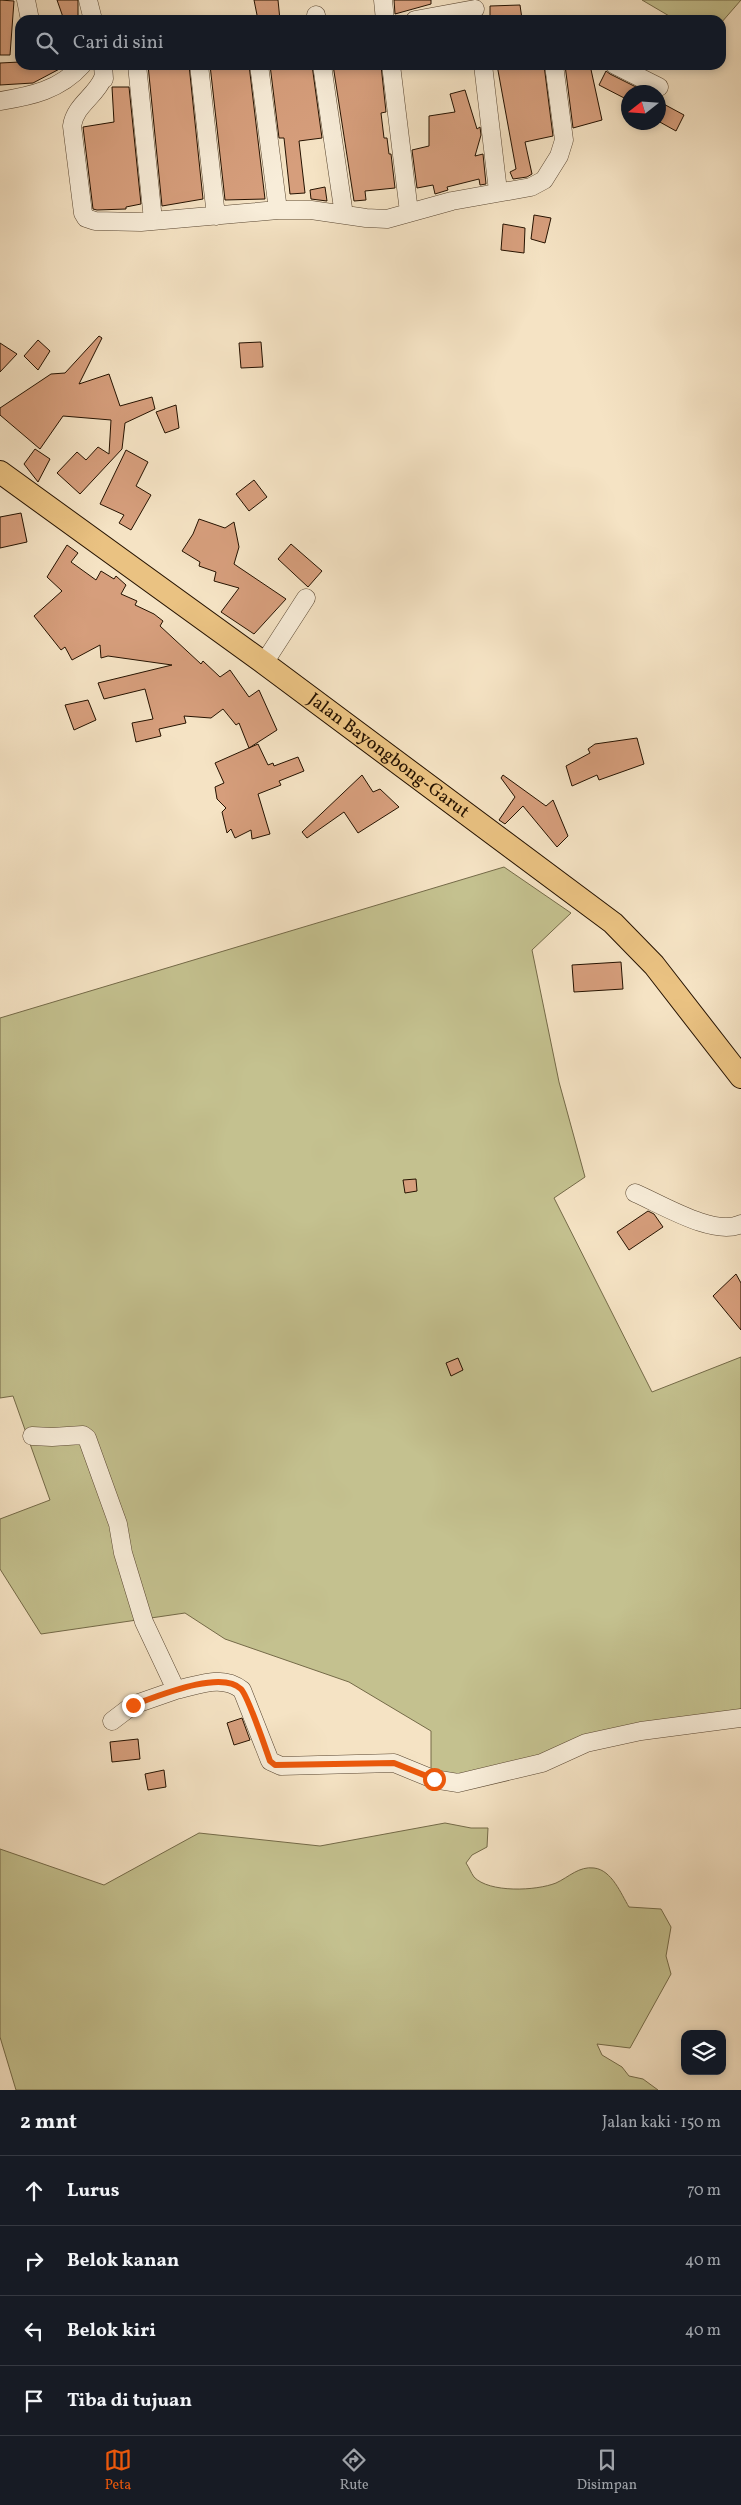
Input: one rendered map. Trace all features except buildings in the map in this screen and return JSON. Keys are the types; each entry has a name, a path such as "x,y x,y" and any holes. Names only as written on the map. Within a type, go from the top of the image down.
{"main road":[{"name":"Jalan Bayongbong-Garut","path":"0,472 264,663 614,923 654,965 741,1076"}],"street":[{"path":"26,0 29,15"},
{"path":"88,0 92,15"},
{"path":"383,0 384,15"},
{"path":"445,15 475,10"},
{"path":"0,100 37,94 56,86 76,70"},
{"path":"138,70 153,220"},
{"path":"200,70 216,216"},
{"path":"260,70 278,210"},
{"path":"323,70 344,215"},
{"path":"392,70 409,212"},
{"path":"484,70 498,191"},
{"path":"104,72 100,84 73,118 74,150 83,213 86,218 95,221 141,222 278,210 311,210 387,219 498,191 531,186 544,180 563,148 564,140 555,70"},
{"path":"625,70 655,85"},
{"path":"264,663 306,598"},
{"path":"635,1193 706,1224 724,1228 741,1224"},
{"path":"32,1436 83,1435 87,1438 118,1524 123,1553 144,1622 176,1690"},
{"path":"112,1721 133,1705 176,1690 220,1680 238,1686 242,1690 270,1761 275,1765 394,1763 446,1782 458,1783 542,1763 586,1743 641,1731 741,1718"}],"shaded area":[{"path":"642,0 741,0 726,17 726,15 668,15"},
{"path":"504,867 571,913 532,950 559,1082 585,1177 554,1198 652,1392 741,1357 741,1717 458,1780 431,1776 431,1731 349,1682 225,1639 185,1613 41,1634 0,1569 0,1519 50,1500 13,1396 0,1398 0,1018"},
{"path":"445,1823 471,1828 488,1828 487,1847 472,1855 466,1863 474,1877 490,1886 513,1889 537,1888 556,1883 579,1870 594,1868 606,1873 611,1878 629,1907 661,1909 671,1927 666,1956 671,1974 630,2048 597,2044 602,2055 622,2067 629,2076 643,2079 658,2090 16,2090 0,2037 0,1849 104,1885 199,1833 320,1846"}],"route":[{"path":"133,1705 176,1690 220,1680 238,1686 242,1690 270,1761 275,1765 394,1763 434,1779"}]}
